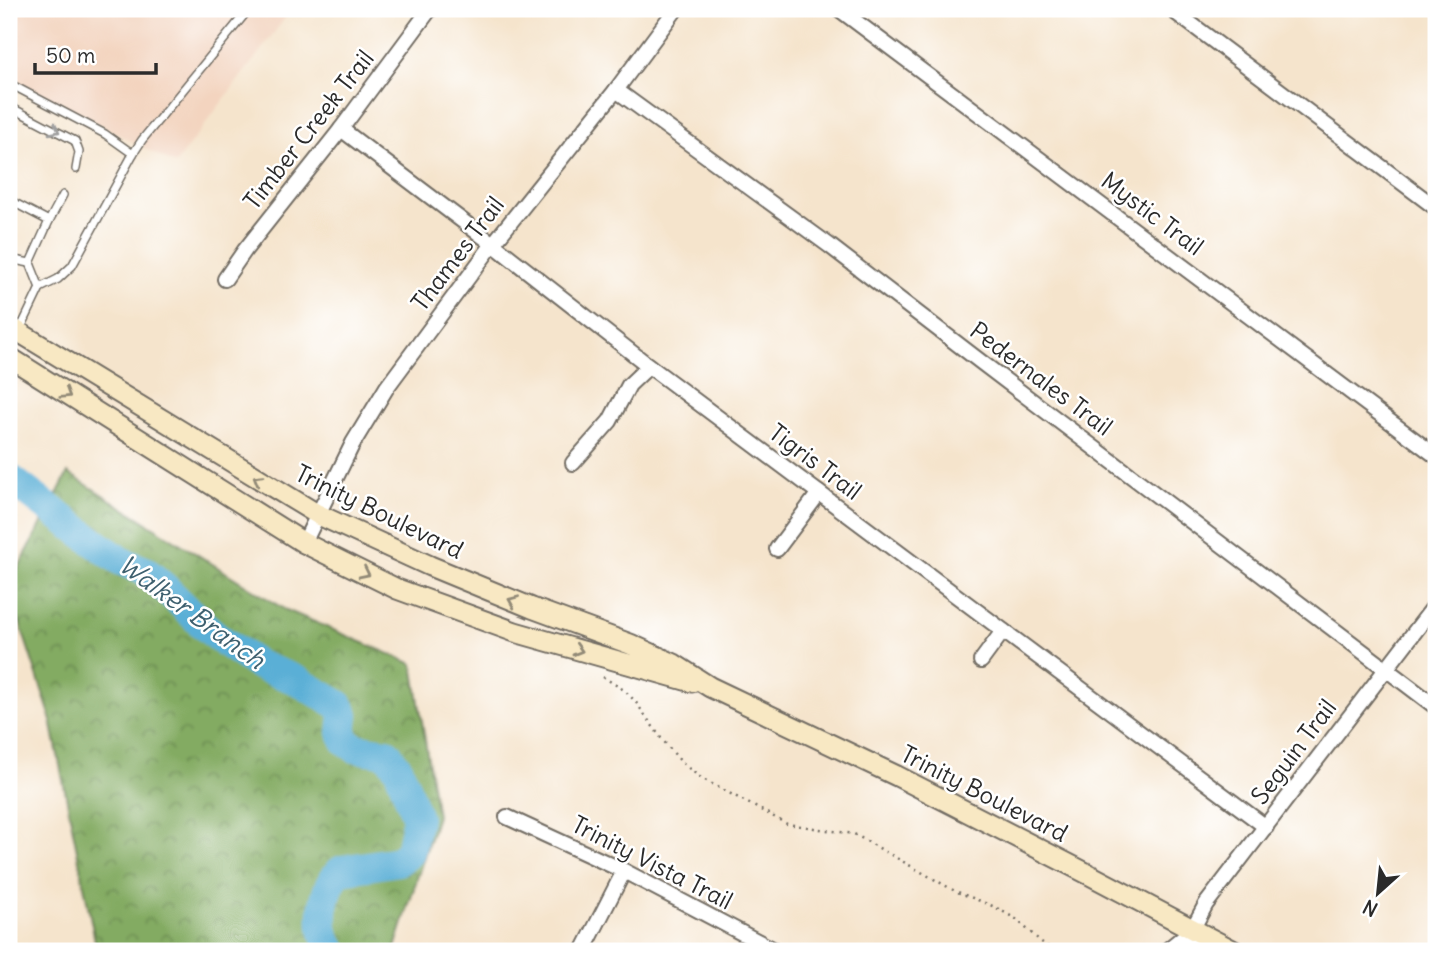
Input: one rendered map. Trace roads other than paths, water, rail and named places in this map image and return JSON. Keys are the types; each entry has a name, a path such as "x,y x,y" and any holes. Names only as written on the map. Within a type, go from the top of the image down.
{"main road":[{"name":"Trinity Boulevard","path":"14,329 317,514 531,608 674,664 710,687 897,776 1234,951"},
{"name":"Trinity Boulevard","path":"9,357 304,543 397,589 515,632 710,687"}],"street":[{"name":"Timber Creek Trail","path":"225,279 430,9"},
{"name":"Thames Trail","path":"304,543 353,443 387,387 493,244 616,90 676,9"},
{"name":"Mystic Trail","path":"839,9 1436,456"},
{"path":"1171,9 1436,208"},
{"name":"Pedernales Trail","path":"616,90 830,246 1436,707"},
{"name":"Tigris Trail","path":"341,129 649,366 1266,827"},
{"path":"573,463 610,421 629,385 649,366"},
{"path":"777,549 819,493"},
{"name":"Seguin Trail","path":"1192,930 1206,904 1436,604"},
{"path":"981,661 1003,631"},
{"name":"Trinity Vista Trail","path":"506,817 624,871 776,951"},
{"path":"583,951 624,871"},
{"path":"1166,951 1192,930"},
{"path":"1192,930 1192,951"}],"lane":[{"path":"14,329 40,288 58,279 72,266 142,140 249,9"},
{"path":"10,83 105,134 133,154"},
{"path":"9,109 14,109 75,141 79,152 76,169"},
{"path":"40,288 30,263 63,195"},
{"path":"9,200 49,221"},
{"path":"9,259 30,263"}],"waterway":[{"name":"Walker Branch","path":"9,478 121,561 145,571 220,639 258,665 296,680 339,705 344,715 342,733 346,741 355,748 387,753 399,770 417,818 410,852 399,861 342,870 336,876 331,883 323,910 323,928 333,951"}]}
